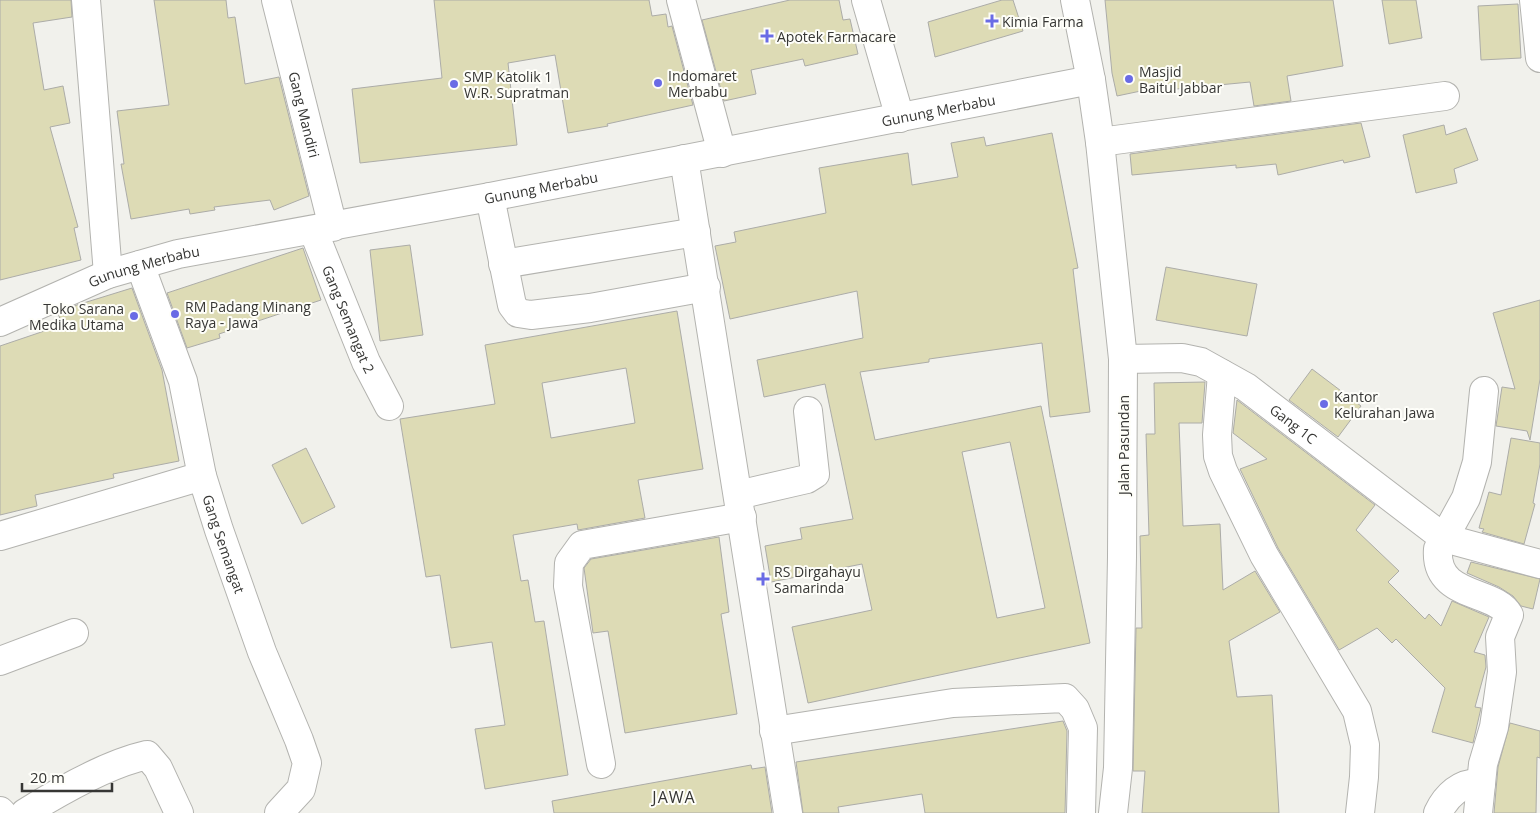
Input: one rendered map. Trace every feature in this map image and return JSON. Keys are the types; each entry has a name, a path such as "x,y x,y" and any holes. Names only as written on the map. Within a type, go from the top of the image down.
{"street":[{"path":"86,0 108,274"},
{"name":"Gang Mandiri","path":"276,0 323,229"},
{"path":"681,0 722,153"},
{"path":"866,0 900,118"},
{"name":"Jalan Pasundan","path":"1075,0 1091,80 1100,142 1123,359 1122,576 1118,768 1113,813"},
{"path":"1534,0 1540,58"},
{"name":"Gunung Merbabu","path":"0,322 108,274 178,254 323,229 722,153 1091,80"},
{"path":"1100,142 1445,96"},
{"path":"684,159 706,287 788,813"},
{"path":"490,197 512,305 518,312 531,315 590,308 706,287"},
{"name":"Gang Semangat 2","path":"323,229 366,362 389,406"},
{"path":"503,264 696,232"},
{"name":"Gang Semangat","path":"140,265 183,381 202,476 262,652 307,763 301,789 279,813"},
{"name":"Gang 1C","path":"1123,359 1182,358 1201,362 1246,387 1444,538"},
{"path":"1222,374 1217,435 1218,456 1223,471 1264,555 1357,711 1365,745 1360,813"},
{"path":"1478,813 1483,764 1494,727 1502,672 1500,637 1509,615 1502,607 1465,590 1444,574 1439,568 1437,558 1438,549 1466,498 1477,462 1484,391"},
{"path":"602,764 568,586 569,563 582,545 740,506 815,474 808,411"},
{"path":"0,536 202,476"},
{"path":"1444,538 1540,564"},
{"path":"0,661 74,634"},
{"path":"774,731 953,703 1065,698 1075,709 1083,728 1081,813"},
{"path":"25,813 62,790 132,758 147,755 158,768 179,813"},
{"path":"1438,813 1442,804 1456,790 1471,782 1481,784"}],"building":[{"path":"0,0 71,0 72,17 33,23 44,90 63,86 70,123 50,127 78,227 74,228 81,260 0,280"},
{"path":"154,0 226,0 228,18 235,17 245,84 279,77 309,196 274,210 270,200 214,207 215,210 190,214 189,209 131,219 121,164 124,164 117,111 169,105"},
{"path":"434,0 649,0 652,16 666,14 668,27 672,26 693,105 607,124 608,126 568,133 555,55 508,63 517,145 360,163 352,89 442,78"},
{"path":"790,0 839,0 843,20 850,19 858,54 805,66 803,59 751,70 756,94 724,101 702,20"},
{"path":"1002,0 1013,0 1023,31 935,57 928,22"},
{"path":"1105,0 1333,0 1343,66 1287,76 1291,101 1254,106 1250,82 1156,91 1155,88 1117,96 1112,73"},
{"path":"1382,0 1416,0 1422,38 1389,44"},
{"path":"1518,4 1521,58 1481,60 1478,6"},
{"path":"1361,123 1370,157 1344,163 1343,160 1278,175 1276,164 1236,168 1236,165 1132,175 1130,154"},
{"path":"1444,125 1446,135 1466,128 1478,160 1454,169 1457,183 1416,193 1403,135"},
{"path":"1052,133 1078,268 1073,269 1090,412 1050,417 1042,343 929,359 929,362 860,372 875,440 1041,406 1090,643 808,703 792,627 872,610 862,564 771,582 765,546 802,539 800,528 853,519 825,384 764,397 757,360 863,338 857,291 730,319 715,246 736,242 734,232 826,213 819,168 908,153 912,185 958,177 951,143 984,137 986,146","holes":["1010,442 1045,608 997,618 962,452"]},
{"path":"410,245 423,335 380,341 370,250"},
{"path":"303,248 321,300 219,334 220,338 187,348 167,293"},
{"path":"1166,267 1257,284 1247,336 1156,320"},
{"path":"132,288 162,370 179,461 113,474 114,478 35,495 37,506 0,515 0,346 62,325 58,313"},
{"path":"1540,300 1540,379 1530,440 1527,431 1496,426 1502,387 1515,389 1493,313"},
{"path":"677,311 703,469 638,480 645,518 578,530 577,524 513,535 521,581 528,580 535,622 544,621 568,775 485,789 475,729 505,725 492,642 451,648 440,575 426,577 400,419 495,404 485,345","holes":["626,368 635,423 551,438 542,383"]},
{"name":"Kantor Kelurahan Jawa","path":"1312,369 1361,406 1338,437 1289,400"},
{"path":"1205,382 1202,423 1179,423 1183,526 1220,524 1223,590 1255,571 1280,612 1229,641 1237,697 1272,695 1279,813 1142,813 1145,771 1133,771 1136,628 1142,628 1140,536 1149,535 1146,434 1155,434 1154,383"},
{"path":"1237,400 1375,505 1356,530 1399,571 1388,582 1425,619 1429,614 1441,626 1452,601 1489,617 1474,652 1485,655 1486,667 1475,707 1481,708 1473,743 1432,732 1445,688 1396,639 1392,643 1377,628 1339,650 1278,548 1240,469 1267,459 1233,433"},
{"path":"1511,438 1540,443 1540,464 1533,503 1535,504 1524,544 1482,532 1484,529 1479,528 1489,492 1501,495"},
{"path":"306,448 335,507 302,524 272,465"},
{"path":"719,537 729,612 721,614 737,714 625,733 608,631 593,633 584,568 591,559"},
{"path":"1471,562 1540,579 1533,609 1521,606 1513,596 1499,587 1467,573"},
{"path":"1063,721 1067,731 1065,813 925,813 922,794 838,807 839,813 803,813 796,762"},
{"path":"1510,723 1540,731 1540,758 1537,757 1536,813 1494,813 1498,767"},
{"path":"751,765 752,769 765,767 772,813 554,813 552,801"}],"place":[{"name":"Kimia Farma","path":"992,21"},
{"name":"Apotek Farmacare","path":"767,36"},
{"name":"Masjid Baitul Jabbar","path":"1129,79"},
{"name":"Indomaret Merbabu","path":"658,83"},
{"name":"SMP Katolik 1 W.R. Supratman","path":"454,84"},
{"name":"RM Padang Minang Raya - Jawa","path":"175,314"},
{"name":"Toko Sarana Medika Utama","path":"134,316"},
{"name":"Kantor Kelurahan Jawa","path":"1324,404"},
{"name":"RS Dirgahayu Samarinda","path":"763,579"}],"district":[{"name":"JAWA","path":"674,797"}]}
